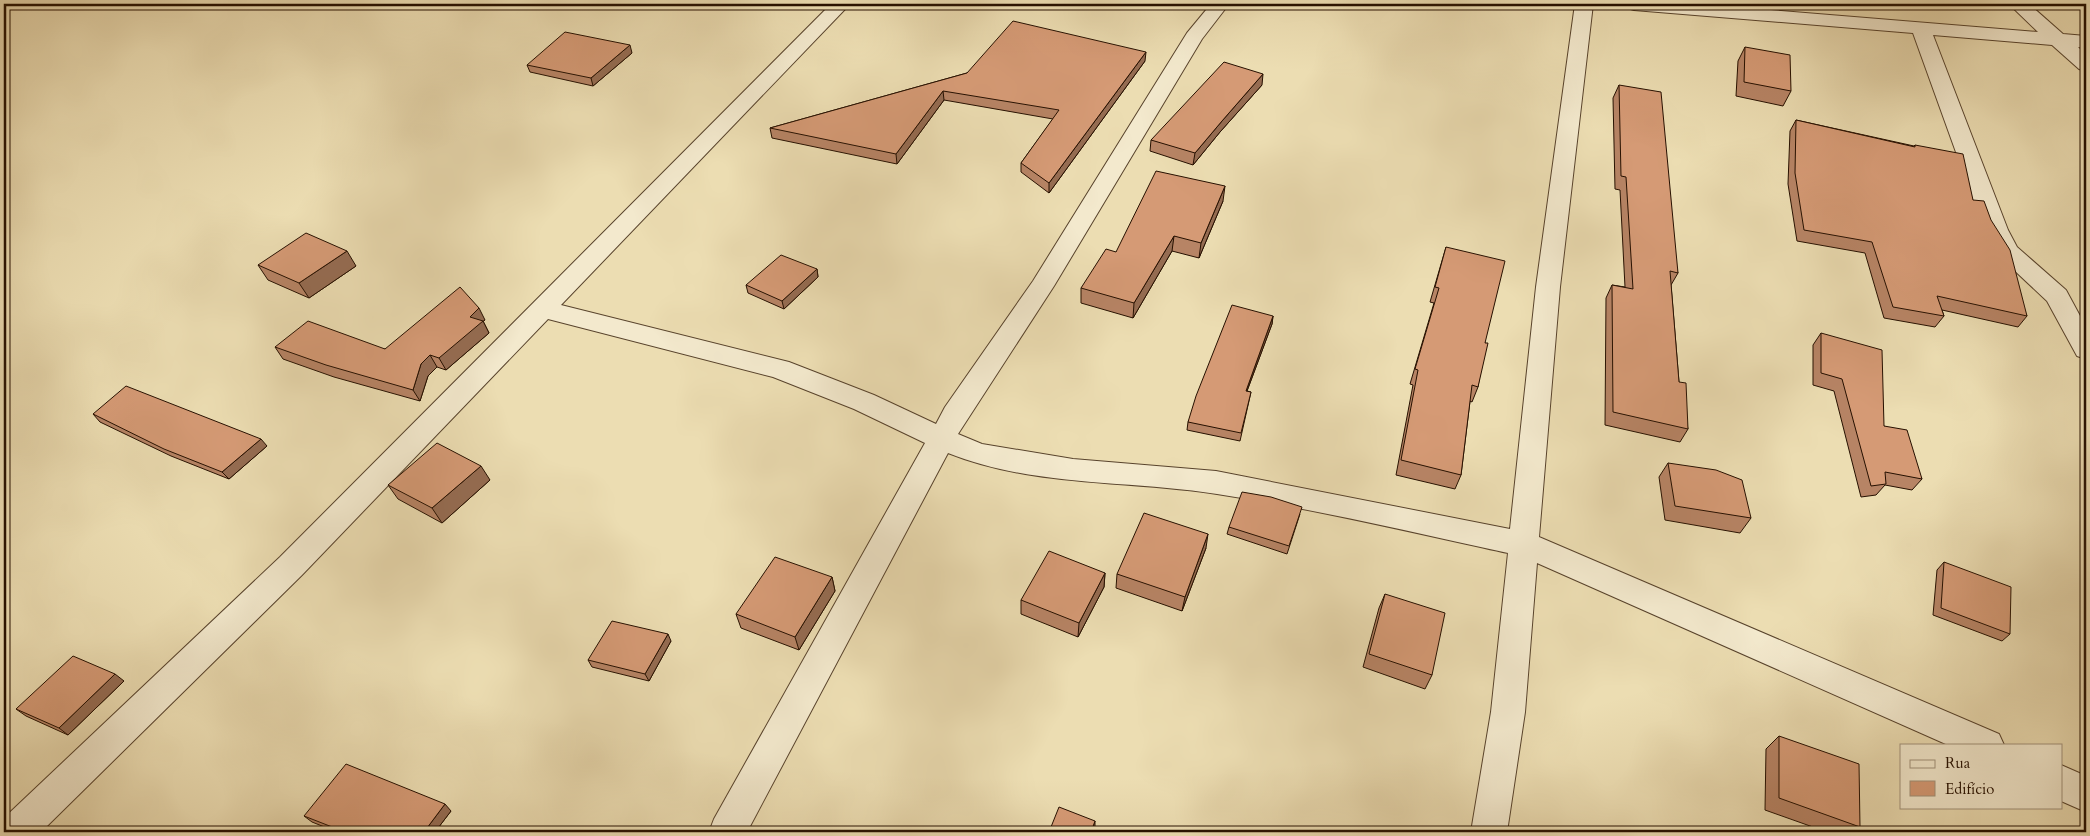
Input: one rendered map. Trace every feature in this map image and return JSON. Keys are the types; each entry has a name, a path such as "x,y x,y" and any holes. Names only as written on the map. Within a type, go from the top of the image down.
{"street":[{"path":"15,832 291,566 840,4"},
{"path":"727,832 954,414 1042,286 1194,37 1220,4"},
{"path":"1489,832 1508,712 1548,287 1584,4"},
{"path":"1634,4 2086,42"},
{"path":"2018,4 2086,65"},
{"path":"1921,28 1996,230 2007,251 2057,296 2086,350"},
{"path":"542,309 676,341 780,369 864,402 941,440 979,454 1072,470 1216,482 1524,544 1985,744"},
{"path":"2062,783 2086,795"}],"building":[{"path":"1013,21 1146,52 1049,183 1021,163 1059,110 943,91 896,154 770,128 967,73"},
{"path":"565,32 630,45 591,78 527,65"},
{"path":"1745,47 1790,55 1791,91 1744,82"},
{"path":"1224,62 1263,74 1195,153 1151,140"},
{"path":"1619,85 1661,92 1678,273 1670,271 1679,382 1686,383 1688,429 1613,412 1612,285 1633,289 1626,177 1621,176"},
{"path":"1796,120 1915,147 1915,145 1963,154 1973,200 1984,201 1991,220 2010,250 2027,316 1937,296 1944,316 1893,307 1872,242 1804,230 1795,173"},
{"path":"1156,171 1225,186 1201,243 1174,236 1134,303 1081,288 1106,249 1116,252"},
{"path":"306,233 347,251 299,283 258,265"},
{"path":"1446,247 1505,261 1485,343 1488,343 1478,387 1472,385 1461,475 1401,460 1418,370 1415,369 1439,288 1435,287"},
{"path":"781,255 817,269 782,301 746,285"},
{"path":"460,287 479,308 470,317 483,321 439,358 430,355 421,364 413,390 326,365 275,347 308,321 385,349"},
{"path":"1232,305 1273,316 1246,391 1251,392 1241,433 1188,422 1196,396"},
{"path":"1821,333 1882,350 1884,426 1907,430 1922,479 1885,472 1886,484 1871,486 1842,379 1821,373"},
{"path":"126,386 261,439 222,472 164,449 93,414"},
{"path":"437,443 481,466 432,508 388,485"},
{"path":"1668,463 1716,470 1742,480 1751,518 1675,506"},
{"path":"1242,492 1271,497 1302,507 1289,546 1229,527"},
{"path":"1144,513 1208,534 1185,597 1117,574"},
{"path":"1049,551 1105,573 1079,623 1021,600"},
{"path":"775,557 832,577 795,637 736,614"},
{"path":"1944,562 2011,587 2010,634 1941,608"},
{"path":"1385,594 1445,613 1432,675 1369,654"},
{"path":"612,621 668,634 645,674 588,660"},
{"path":"73,656 115,674 59,728 16,709"},
{"path":"1779,736 1859,764 1860,827 1779,798"},
{"path":"346,764 445,804 424,832 345,832 304,816"},
{"path":"1059,807 1095,821 1091,832 1049,832"}]}
